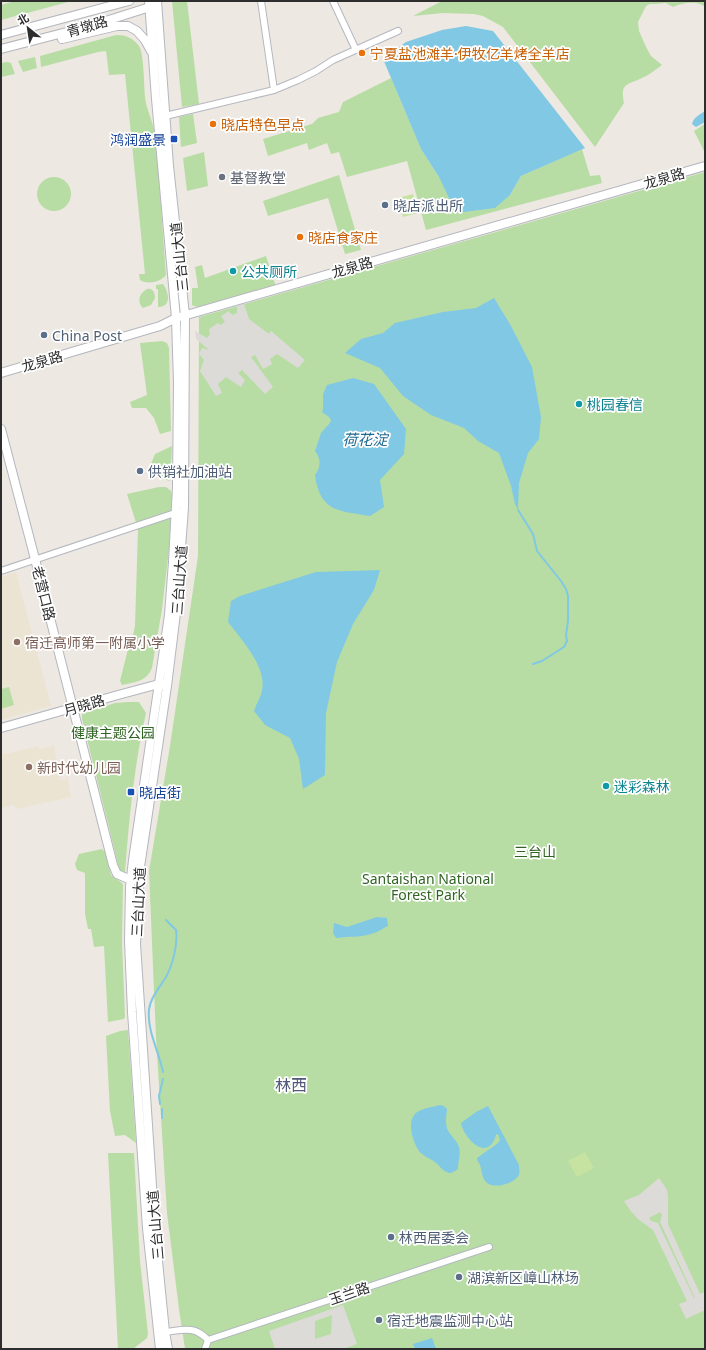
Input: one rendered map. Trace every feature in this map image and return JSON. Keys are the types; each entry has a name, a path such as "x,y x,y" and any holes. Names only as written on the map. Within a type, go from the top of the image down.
{"main road":[{"path":"98,9 114,1"},
{"name":"青墩路","path":"1,35 129,1"},
{"name":"青墩路","path":"1,49 90,26 157,2"},
{"name":"三台山大道","path":"157,2 162,117 176,318 178,383 174,562 163,685 140,867 135,880 129,941 132,1012 147,1228 160,1349"},
{"name":"三台山大道","path":"149,4 153,55 169,166 185,316 184,508 176,613 163,685"},
{"path":"12,46 54,40 117,26 128,26 137,31 145,40 153,55"},
{"name":"龙泉路","path":"1,373 160,326 176,318 705,166"},
{"name":"老营口路","path":"1,429 3,446 36,559 113,865 117,874 135,880"},
{"name":"月晓路","path":"1,728 118,695 163,685"},
{"name":"三台山大道","path":"135,880 136,944 155,1231 168,1349"}],"street":[{"path":"261,1 274,90"},
{"path":"333,1 356,50"},
{"path":"162,117 274,90 316,71 333,60 398,31"},
{"path":"1,571 175,514 184,508"},
{"name":"玉兰路","path":"208,1340 489,1247"},
{"path":"165,1332 190,1329 204,1335 208,1340 205,1349"}],"shaded area":[{"path":"243,301 249,319 269,334 271,331 305,360 298,368 277,354 270,359 272,364 263,369 255,355 251,357 273,387 265,394 242,370 238,373 245,380 241,387 226,377 218,384 222,393 216,396 200,371 204,360 199,354 202,348 209,350 196,339 195,331 207,338 210,334 209,329 218,323 220,325 225,322 221,316 229,311 232,315 237,313 237,303"},
{"name":"宿迁高师第一附属小学","path":"16,572 51,706 1,720 1,577"},
{"name":"新时代幼儿园","path":"38,746 39,749 54,746 60,780 68,779 71,797 17,809 14,805 1,808 1,755"},
{"path":"659,1178 667,1190 668,1224 700,1294 705,1292 705,1310 686,1319 679,1304 687,1301 653,1230 638,1219 624,1201 639,1195","holes":["660,1212 662,1215 660,1222 695,1298 658,1223 651,1221 649,1218"]},
{"path":"343,1305 357,1344 343,1349 275,1349 269,1331","holes":["332,1315 331,1334 315,1339 315,1321"]}],"green space":[{"path":"15,1 72,1 1,20 1,5"},
{"path":"172,1 187,1 199,104 182,107"},
{"path":"442,1 705,1 705,7 698,3 685,3 673,7 666,3 650,4 646,6 638,22 639,31 651,56 662,65 624,88 624,103 595,147 503,27 483,16 474,14 443,13 413,16"},
{"path":"116,35 126,36 132,39 137,43 141,50 146,101 154,130 166,275 154,282 143,282 140,280 139,274 145,274 125,74 109,75 106,51 41,67 40,56"},
{"path":"35,57 37,68 23,72 18,61"},
{"path":"1,63 11,63 15,74 1,77"},
{"path":"391,78 421,149 439,177 510,195 521,176 582,149 590,176 600,175 602,183 426,230 407,161 347,177 339,152 331,154 327,143 309,150 307,143 268,156 263,139 312,124 318,118 339,112 343,102"},
{"path":"193,114 197,143 181,147 179,117"},
{"path":"705,124 705,153 694,131"},
{"path":"204,152 208,186 187,191 183,158"},
{"name":"Santaishan National Forest Park","path":"705,172 705,1349 185,1349 167,1213 156,1038 149,871 170,746 198,556 199,317"},
{"path":"339,175 361,250 345,254 328,198 268,216 263,201"},
{"path":"54,177 66,182 71,194 66,206 54,211 42,206 37,194 42,182"},
{"path":"413,194 418,213 403,217 398,198"},
{"path":"266,256 276,287 203,308 192,305 192,288 198,288 195,267 202,265 205,278"},
{"path":"163,284 167,291 168,298 166,305 158,307 158,289 156,289 156,285"},
{"path":"147,289 151,289 153,291 155,298 151,305 143,308 139,300 142,293"},
{"path":"162,341 167,343 169,348 171,431 160,434 154,418 146,408 132,408 130,402 147,395 140,343"},
{"path":"172,446 170,481 155,475 150,466 155,454"},
{"path":"159,487 166,487 171,491 172,495 169,549 162,609 152,668 150,673 140,681 122,685 120,681 135,626 138,529 127,494"},
{"path":"9,687 14,705 1,709 1,689"},
{"name":"健康主题公园","path":"139,702 146,713 135,773 125,872 123,874 120,872 82,714 115,703"},
{"path":"102,849 105,852 111,875 123,885 122,943 125,1017 124,1019 108,1022 104,946 94,947 91,929 88,929 85,914 85,873 77,870 75,864 79,854"},
{"path":"128,1030 136,1143 125,1135 115,1136 110,1111 106,1036"},
{"path":"585,1152 594,1168 577,1177 568,1161"},
{"path":"108,1153 134,1153 140,1261 148,1334 147,1338 133,1349 118,1349"}],"water":[{"path":"466,26 493,31 585,148 521,176 510,195 495,208 456,213 439,177 421,149 383,59 406,42 442,30"},
{"path":"705,111 705,122 696,127 692,124 695,118"},
{"path":"494,298 511,326 532,367 541,417 539,439 528,453 519,483 518,510 499,453 478,441 464,428 431,415 403,396 380,368 345,353 361,339 383,333 395,323 443,312 476,308"},
{"name":"荷花淀","path":"353,378 374,384 406,429 404,454 380,480 384,507 370,516 340,511 326,503 321,496 315,475 320,463 315,451 321,433 331,420 322,412 323,394 327,385"},
{"path":"380,570 374,590 353,624 337,662 326,713 325,775 303,789 299,759 290,738 265,725 254,711 261,695 263,681 261,672 252,654 228,622 231,601 240,596 316,572"},
{"path":"377,917 387,918 388,926 369,935 336,938 333,933 334,923 347,927"},
{"path":"440,1105 447,1109 447,1127 449,1133 458,1144 460,1150 458,1169 450,1173 445,1171 419,1151 415,1143 411,1127 411,1121 418,1111"},
{"path":"488,1106 519,1165 519,1175 517,1178 504,1185 495,1186 487,1183 482,1175 479,1162 477,1160 477,1158 498,1143 500,1140 498,1134 488,1147 482,1148 471,1141 461,1123 476,1112"},
{"path":"432,1338 436,1349 415,1349 413,1344"}],"waterway":[{"path":"518,510 533,534 537,551 561,581 568,596 567,641 564,647 542,661 533,664"},
{"path":"163,1072 151,1034 149,1010 153,997 169,972 173,960 176,930 166,920"},
{"path":"160,1104 159,1096 163,1079"},
{"path":"162,1109 162,1118"}],"place":[{"name":"宁夏盐池滩羊·伊牧亿羊烤全羊店","path":"362,53"},
{"name":"晓店特色早点","path":"213,124"},
{"name":"鸿润盛景","path":"174,139"},
{"name":"基督教堂","path":"222,177"},
{"name":"晓店派出所","path":"385,205"},
{"name":"晓店食家庄","path":"300,237"},
{"name":"公共厕所","path":"233,271"},
{"name":"China Post","path":"44,335"},
{"name":"桃园春信","path":"579,404"},
{"name":"供销社加油站","path":"140,471"},
{"name":"宿迁高师第一附属小学","path":"17,642"},
{"name":"新时代幼儿园","path":"29,767"},
{"name":"迷彩森林","path":"606,786"},
{"name":"晓店街","path":"131,792"},
{"name":"林西居委会","path":"391,1237"},
{"name":"湖滨新区嶂山林场","path":"459,1277"},
{"name":"宿迁地震监测中心站","path":"379,1320"}],"district":[{"name":"林西","path":"291,1085"}],"park label":[{"name":"三台山","path":"535,851"}]}
